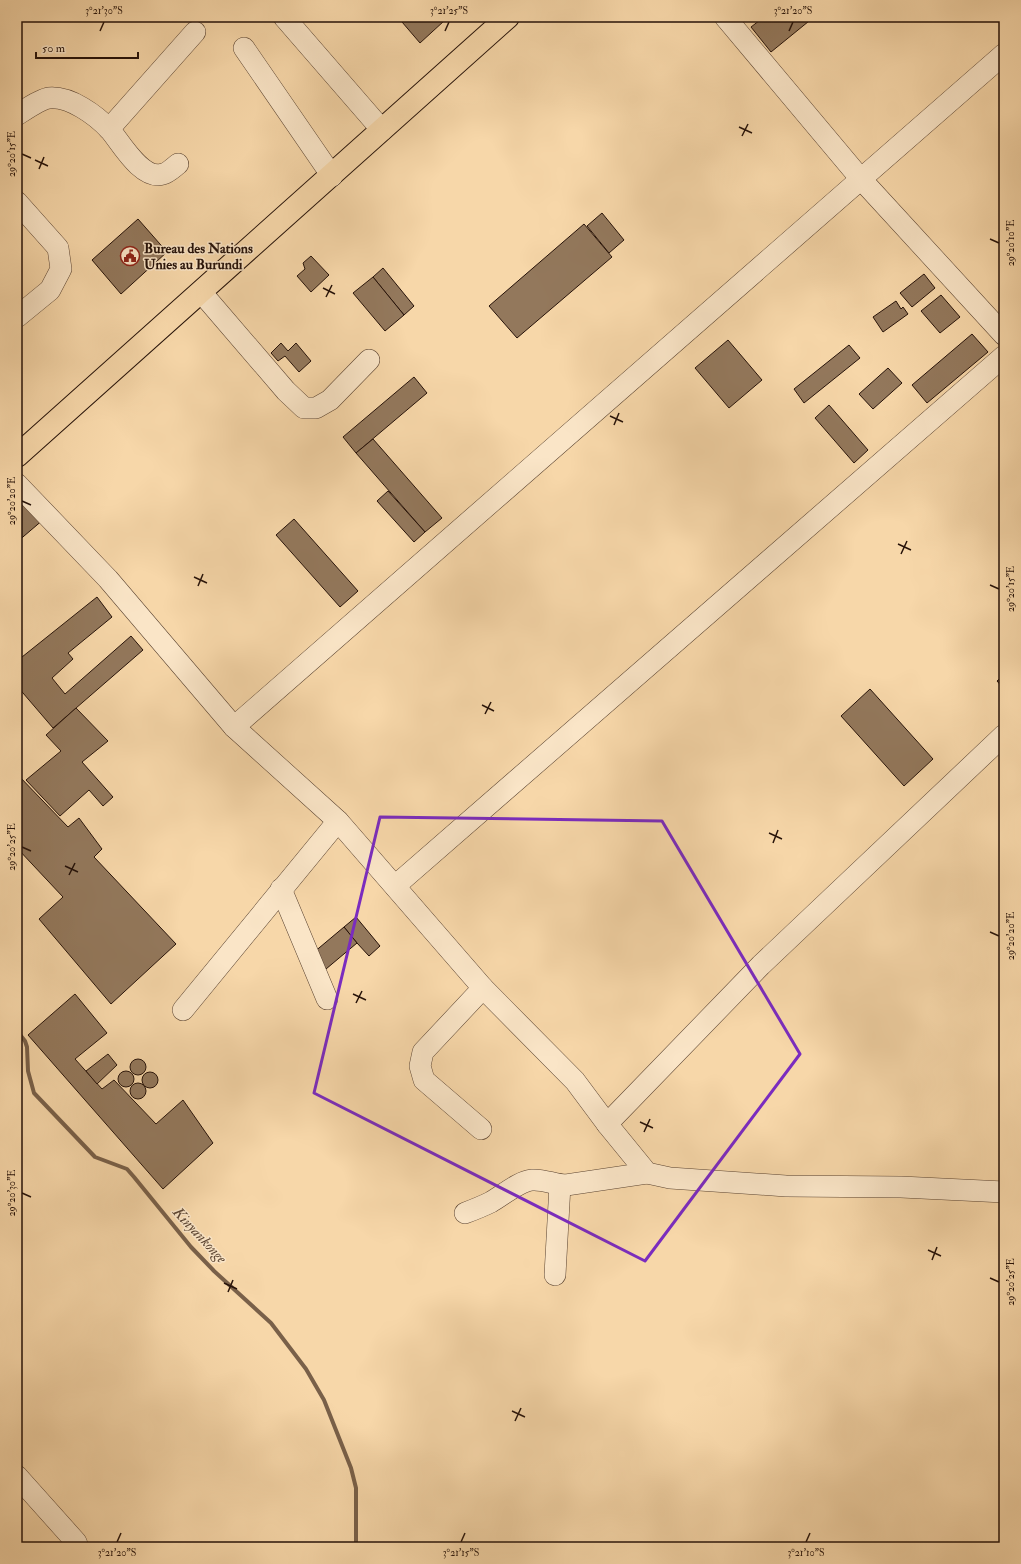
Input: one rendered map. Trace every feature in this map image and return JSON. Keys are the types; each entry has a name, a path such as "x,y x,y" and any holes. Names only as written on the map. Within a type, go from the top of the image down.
{"main road":[{"path":"17,456 332,176 508,17"}],"street":[{"path":"284,17 382,130"},
{"path":"725,17 860,178 1004,335"},
{"path":"109,129 195,32"},
{"path":"244,48 332,176"},
{"path":"234,727 860,178 1004,54"},
{"path":"17,115 48,98 60,98 83,108 109,129 139,167 153,175 164,174 178,164"},
{"path":"17,202 58,248 61,269 50,290 17,317"},
{"path":"201,292 286,391 304,408 316,408 330,400 369,360"},
{"path":"395,886 1004,356"},
{"path":"17,484 108,579 234,727 338,821 483,988 575,1081 607,1124 647,1173"},
{"path":"607,1124 761,965 1004,735"},
{"path":"183,1010 338,821"},
{"path":"281,889 327,999"},
{"path":"481,1129 424,1080 420,1066 422,1052 483,988"},
{"path":"465,1213 490,1202 517,1186 531,1180 552,1182 560,1185 591,1182 647,1173 670,1178 786,1186 901,1187 1004,1192"},
{"path":"555,1275 560,1185"},
{"path":"17,1476 76,1542 78,1547"}],"highlighted area":[{"path":"380,817 662,821 800,1054 645,1261 314,1093"}],"building":[{"path":"408,17 441,17 444,21 420,43 402,22"},
{"path":"764,17 814,17 771,52 751,27"},
{"path":"602,213 624,240 609,253 587,226"},
{"path":"138,219 167,252 121,294 92,260"},
{"path":"584,224 612,257 517,338 489,306"},
{"path":"311,256 329,275 311,292 297,276 305,269 303,263"},
{"path":"383,268 414,306 404,315 373,277"},
{"path":"924,274 935,288 912,307 900,293"},
{"path":"373,277 404,315 385,331 353,293"},
{"path":"941,295 960,317 940,333 921,311"},
{"path":"896,301 901,309 903,307 908,314 883,332 873,317"},
{"path":"972,334 988,352 927,403 912,385"},
{"path":"728,340 762,380 729,408 695,368"},
{"path":"281,343 288,351 296,343 311,361 299,372 285,356 278,361 271,353"},
{"path":"849,345 860,358 804,403 794,389"},
{"path":"888,368 902,383 873,409 859,394"},
{"path":"414,377 427,393 356,453 343,437"},
{"path":"829,405 868,450 854,463 815,418"},
{"path":"373,439 442,518 425,532 356,453"},
{"path":"388,491 425,532 414,542 377,501"},
{"path":"27,500 44,519 17,542 17,510"},
{"path":"294,519 358,591 340,607 276,535"},
{"path":"97,597 112,617 68,653 73,659 52,678 65,694 131,636 143,650 53,728 17,686 17,661"},
{"path":"1004,675 1004,689 997,681"},
{"path":"870,689 933,759 904,786 841,716"},
{"path":"76,708 108,741 82,762 113,797 103,806 89,790 60,816 26,780 61,751 46,735"},
{"path":"17,774 68,827 79,818 102,849 94,857 176,944 111,1004 39,919 63,897 17,848"},
{"path":"356,917 380,946 369,956 344,927"},
{"path":"344,927 357,943 326,969 313,953"},
{"path":"75,994 107,1033 75,1059 102,1089 114,1080 156,1124 183,1100 213,1143 163,1189 28,1035"},
{"path":"108,1054 117,1065 97,1084 86,1071"},
{"path":"135,1059 141,1059 146,1064 144,1073 141,1075 135,1075 130,1070 130,1064"},
{"path":"123,1071 129,1071 134,1076 132,1085 129,1087 123,1087 118,1082 118,1076"},
{"path":"147,1072 153,1072 158,1077 156,1086 153,1088 147,1088 142,1083 142,1077"},
{"path":"138,1083 144,1085 146,1091 144,1097 138,1099 132,1097 130,1091 132,1085"}],"waterway":[{"name":"Kinyankonge","path":"17,1031 25,1041 27,1047 28,1071 34,1093 95,1157 127,1169 191,1247 214,1271 271,1323 306,1369 324,1400 351,1468 356,1488 356,1547"}],"place":[{"name":"Bureau des Nations Unies au Burundi","path":"130,256"}]}
